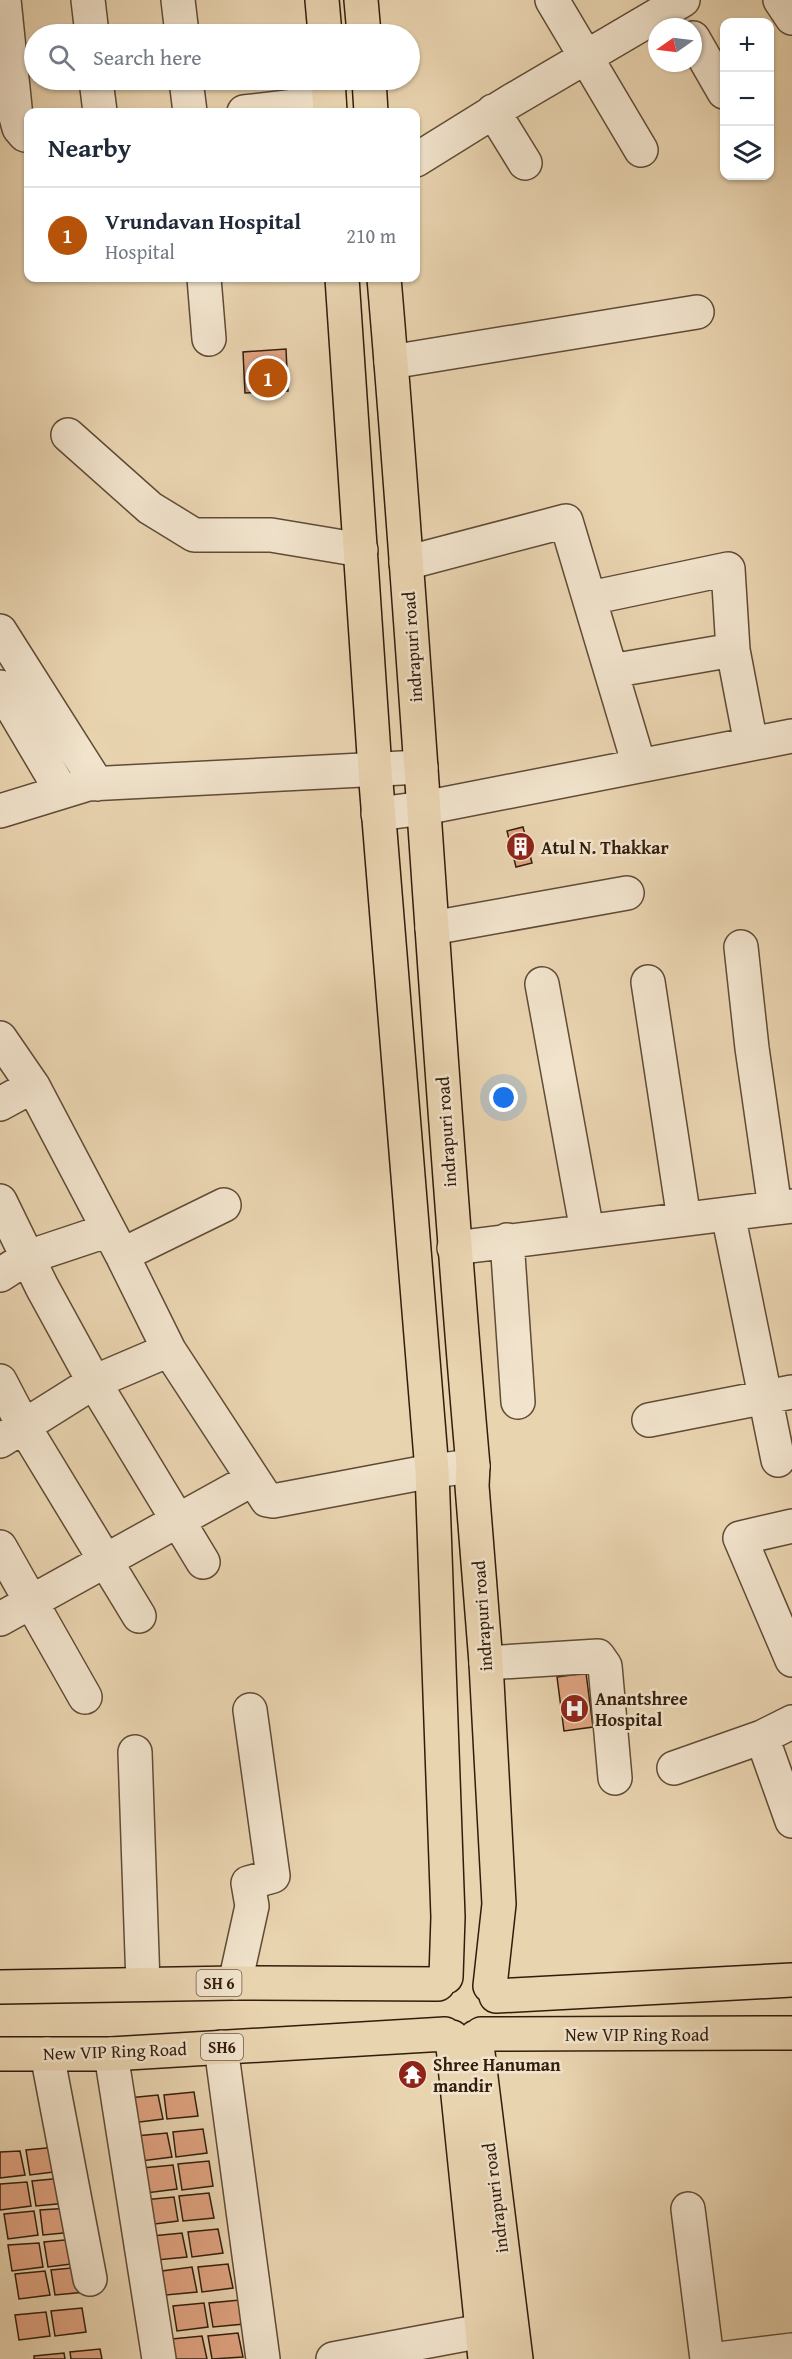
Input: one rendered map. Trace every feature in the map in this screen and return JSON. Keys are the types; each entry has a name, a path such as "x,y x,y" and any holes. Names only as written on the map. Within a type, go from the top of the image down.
{"main road":[{"path":"322,0 324,24"},
{"path":"361,0 363,24"},
{"path":"370,90 371,108"},
{"path":"342,282 378,814 432,1471 448,1905 442,1980"},
{"name":"indrapuri road","path":"384,282 401,471 454,1248 473,1466 472,1486 486,1663 499,1904 493,1991"},
{"path":"456,1972 466,1972 477,1975 493,1991 496,2012 493,2023 463,2036 436,2025 430,2004 432,1993 442,1980 456,1972"},
{"name":"SH 6","path":"0,1986 442,1980"},
{"path":"493,1991 792,1980"},
{"name":"New VIP Ring Road","path":"0,2054 111,2054 463,2036 792,2033"},
{"name":"indrapuri road","path":"463,2036 501,2253 499,2344"}],"street":[{"path":"4,0 16,117 19,128 24,134"},
{"path":"88,0 91,24"},
{"path":"178,0 181,24"},
{"path":"552,0 641,150"},
{"path":"780,0 792,18"},
{"path":"420,157 493,111 679,8"},
{"path":"702,54 720,85"},
{"path":"97,90 100,108"},
{"path":"187,90 190,108"},
{"path":"268,108 329,98"},
{"path":"493,111 525,164"},
{"path":"204,282 209,339"},
{"path":"391,362 697,312"},
{"path":"68,435 150,508 194,534 271,536 361,550"},
{"path":"406,563 567,521 639,765"},
{"path":"590,598 728,569 733,650 752,744"},
{"path":"0,631 97,784"},
{"path":"611,672 733,650"},
{"path":"0,687 62,792"},
{"path":"378,814 424,808 792,736"},
{"path":"0,811 97,784 421,767"},
{"path":"432,928 627,893"},
{"path":"454,1248 784,1207 752,1048 741,947"},
{"path":"648,982 684,1219"},
{"path":"542,984 587,1231"},
{"path":"0,1038 33,1086 169,1350 267,1500 273,1502 432,1471 473,1466"},
{"path":"0,1104 33,1086"},
{"path":"0,1201 42,1287 94,1382 203,1562"},
{"path":"0,1275 28,1257 115,1243 224,1205"},
{"path":"728,1214 779,1395 778,1460"},
{"path":"507,1240 518,1402"},
{"path":"11,1433 94,1382 169,1350"},
{"path":"0,1381 11,1433 106,1561 139,1616"},
{"path":"649,1420 779,1395"},
{"path":"0,1619 253,1479"},
{"path":"792,1526 740,1538 792,1660"},
{"path":"0,1547 85,1697"},
{"path":"486,1663 598,1656 605,1666 615,1778"},
{"path":"235,1983 252,1906 248,1883 273,1876 250,1710"},
{"path":"674,1768 762,1737 792,1722"},
{"path":"762,1737 792,1821"},
{"path":"135,1752 143,1984"},
{"path":"221,2047 263,2359"},
{"path":"47,2054 90,2279"},
{"path":"111,2054 159,2359"},
{"path":"688,2209 707,2359"},
{"path":"333,2359 499,2344"},
{"path":"718,2359 792,2350"}],"building":[{"path":"286,349 288,391 245,393 243,352"},
{"name":"Atul N. Thakkar","path":"523,827 532,863 516,867 507,831"},
{"path":"586,1673 593,1727 564,1731 557,1677"},
{"path":"194,2092 198,2116 167,2119 164,2095"},
{"path":"158,2095 163,2119 132,2123 128,2098"},
{"path":"203,2129 207,2153 176,2157 173,2132"},
{"path":"167,2133 172,2157 141,2161 136,2136"},
{"path":"57,2147 61,2171 30,2175 26,2150"},
{"path":"20,2151 25,2175 0,2178 0,2152"},
{"path":"209,2161 213,2186 182,2190 178,2164"},
{"path":"173,2165 177,2189 146,2193 142,2168"},
{"path":"63,2178 67,2203 36,2206 32,2181"},
{"path":"27,2182 31,2206 0,2210 0,2184"},
{"path":"209,2193 214,2218 183,2221 179,2196"},
{"path":"174,2197 178,2221 147,2225 143,2200"},
{"path":"70,2208 74,2232 43,2235 40,2210"},
{"path":"34,2211 38,2235 8,2239 4,2214"},
{"path":"218,2229 223,2253 192,2257 188,2232"},
{"path":"182,2233 187,2257 156,2260 152,2236"},
{"path":"75,2239 79,2263 48,2267 44,2242"},
{"path":"39,2243 43,2267 12,2271 8,2245"},
{"path":"228,2264 233,2288 202,2292 198,2267"},
{"path":"82,2267 86,2292 55,2295 51,2270"},
{"path":"192,2267 197,2292 166,2295 162,2271"},
{"path":"45,2271 50,2295 19,2299 15,2274"},
{"path":"240,2300 244,2324 213,2327 209,2303"},
{"path":"204,2303 208,2327 177,2331 173,2306"},
{"path":"82,2308 86,2332 55,2336 51,2311"},
{"path":"46,2312 50,2336 19,2340 15,2315"},
{"path":"238,2333 243,2357 212,2359 208,2336"},
{"path":"202,2336 207,2359 175,2359 172,2339"},
{"path":"100,2349 102,2359 71,2359 70,2352"},
{"path":"64,2353 65,2359 34,2359 34,2356"}],"place":[{"name":"Vrundavan Hospital","path":"268,378"},
{"name":"Atul N. Thakkar","path":"520,847"},
{"name":"Anantshree Hospital","path":"574,1708"},
{"name":"Shree Hanuman mandir","path":"412,2074"}]}
